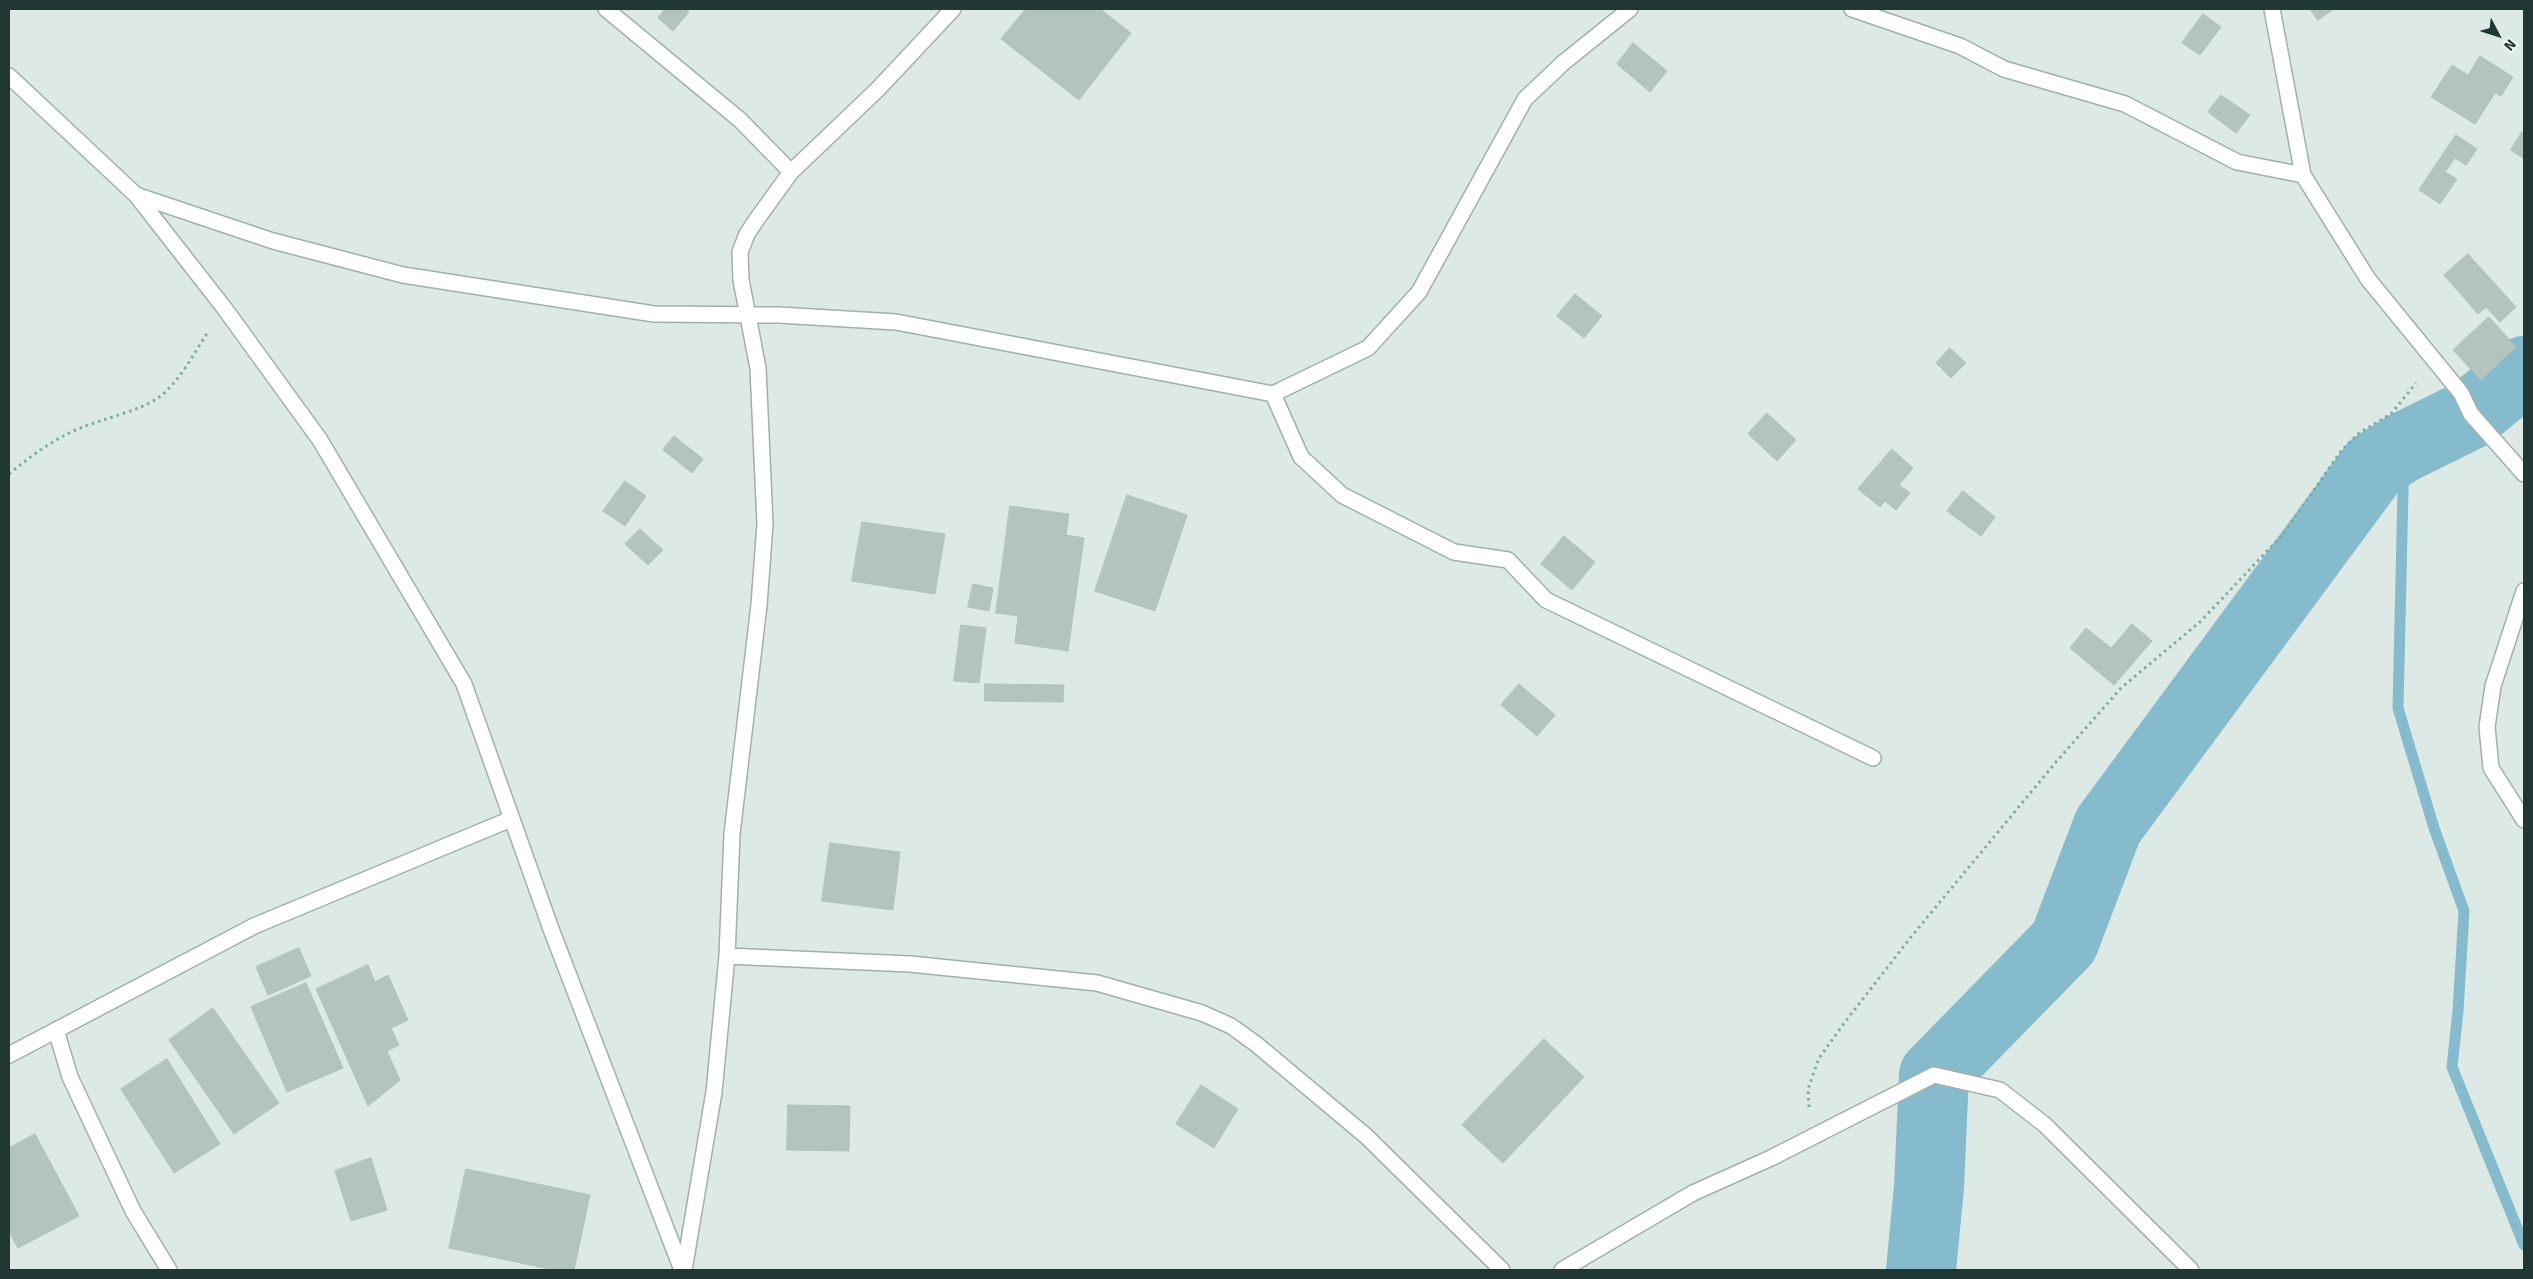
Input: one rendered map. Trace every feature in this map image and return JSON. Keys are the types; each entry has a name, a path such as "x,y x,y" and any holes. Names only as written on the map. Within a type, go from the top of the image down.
{"street":[{"path":"606,9 740,120 791,172"},
{"path":"683,1270 714,1092 727,956 732,834 759,605 765,524 758,368 742,280 740,252 747,234 756,219 791,172 865,102 953,9"},
{"path":"136,195 273,241 403,275 654,314 748,314 896,322 1273,394 1368,348 1419,292 1525,99 1563,63 1630,9"},
{"path":"1852,9 1960,46 2004,69 2125,104 2237,162 2303,176"},
{"path":"2272,9 2303,176 2368,279 2461,393 2472,414 2524,474"},
{"path":"9,76 136,195 225,308 320,440 464,684 551,929 683,1270"},
{"path":"1273,394 1301,457 1342,496 1454,552 1508,560 1546,600 1873,758"},
{"path":"2524,592 2492,686 2486,727 2491,768 2524,820"},
{"path":"9,1055 254,926 512,819"},
{"path":"727,956 910,964 1097,983 1202,1012 1231,1026 1256,1044 1366,1136 1502,1270"},
{"path":"56,1030 70,1077 133,1211 169,1270"},
{"path":"1562,1270 1693,1193 1812,1138 1934,1075 2000,1090 2045,1124 2191,1270"}],"path":[{"path":"9,474 40,448 57,439 157,399 177,377 225,308"},
{"path":"1812,1138 1808,1089 1819,1058 1911,937 2121,688 2201,621 2285,532 2341,451 2359,434 2391,414 2433,360"}],"building":[{"path":"665,9 685,9 689,12 673,31 658,18"},
{"path":"1026,9 1100,9 1131,33 1079,100 1001,39"},
{"path":"2310,9 2334,9 2318,20"},
{"path":"2203,14 2221,27 2200,55 2182,43"},
{"path":"1633,43 1667,71 1650,92 1617,64"},
{"path":"2480,56 2513,77 2501,96 2495,93 2475,124 2431,97 2452,65 2468,75"},
{"path":"2221,95 2250,115 2236,133 2208,112"},
{"path":"2522,132 2524,134 2524,159 2511,150"},
{"path":"2456,135 2477,149 2466,165 2455,158 2445,172 2457,179 2440,204 2419,190"},
{"path":"2468,254 2516,307 2500,322 2486,307 2478,314 2444,275"},
{"path":"1575,294 1602,316 1584,338 1557,316"},
{"path":"2489,317 2516,347 2481,380 2453,350"},
{"path":"1950,348 1966,363 1951,378 1936,363"},
{"path":"1767,413 1796,440 1777,461 1748,434"},
{"path":"674,436 703,459 692,473 663,450"},
{"path":"1892,449 1913,468 1899,485 1910,493 1896,510 1885,501 1880,507 1858,489"},
{"path":"625,481 646,496 625,526 603,511"},
{"path":"1963,491 1995,517 1981,536 1947,511"},
{"path":"1127,495 1187,515 1155,611 1095,591"},
{"path":"1010,506 1069,514 1066,535 1084,538 1068,651 1015,643 1018,616 996,613"},
{"path":"862,522 945,534 935,594 852,581"},
{"path":"640,529 663,550 648,565 625,544"},
{"path":"1564,536 1595,562 1572,590 1541,564"},
{"path":"973,584 993,588 989,611 968,607"},
{"path":"2132,624 2152,641 2114,685 2070,648 2086,628 2111,648"},
{"path":"961,625 986,628 979,683 954,681"},
{"path":"985,684 1064,685 1063,702 985,701"},
{"path":"1519,684 1555,715 1537,736 1501,705"},
{"path":"830,843 900,852 893,910 822,901"},
{"path":"299,948 311,976 268,995 256,967"},
{"path":"368,965 375,982 388,975 408,1020 391,1028 399,1045 387,1051 400,1080 368,1106 316,989"},
{"path":"306,983 343,1068 287,1092 251,1007"},
{"path":"213,1008 279,1103 234,1134 169,1040"},
{"path":"1544,1039 1584,1077 1503,1163 1462,1125"},
{"path":"167,1059 220,1144 174,1173 121,1089"},
{"path":"1201,1085 1238,1109 1214,1148 1176,1124"},
{"path":"788,1105 850,1106 849,1151 787,1150"},
{"path":"35,1134 79,1216 18,1248 9,1232 9,1148"},
{"path":"371,1158 387,1210 351,1221 335,1171"},
{"path":"466,1169 590,1195 574,1270 554,1270 449,1248"}],"waterway":[{"path":"1921,1270 1929,1187 1934,1075 2064,942 2108,826 2374,466 2404,447 2471,414 2524,371"},
{"path":"2404,447 2398,708 2434,828 2464,911 2458,1011 2452,1067 2524,1245"}]}
